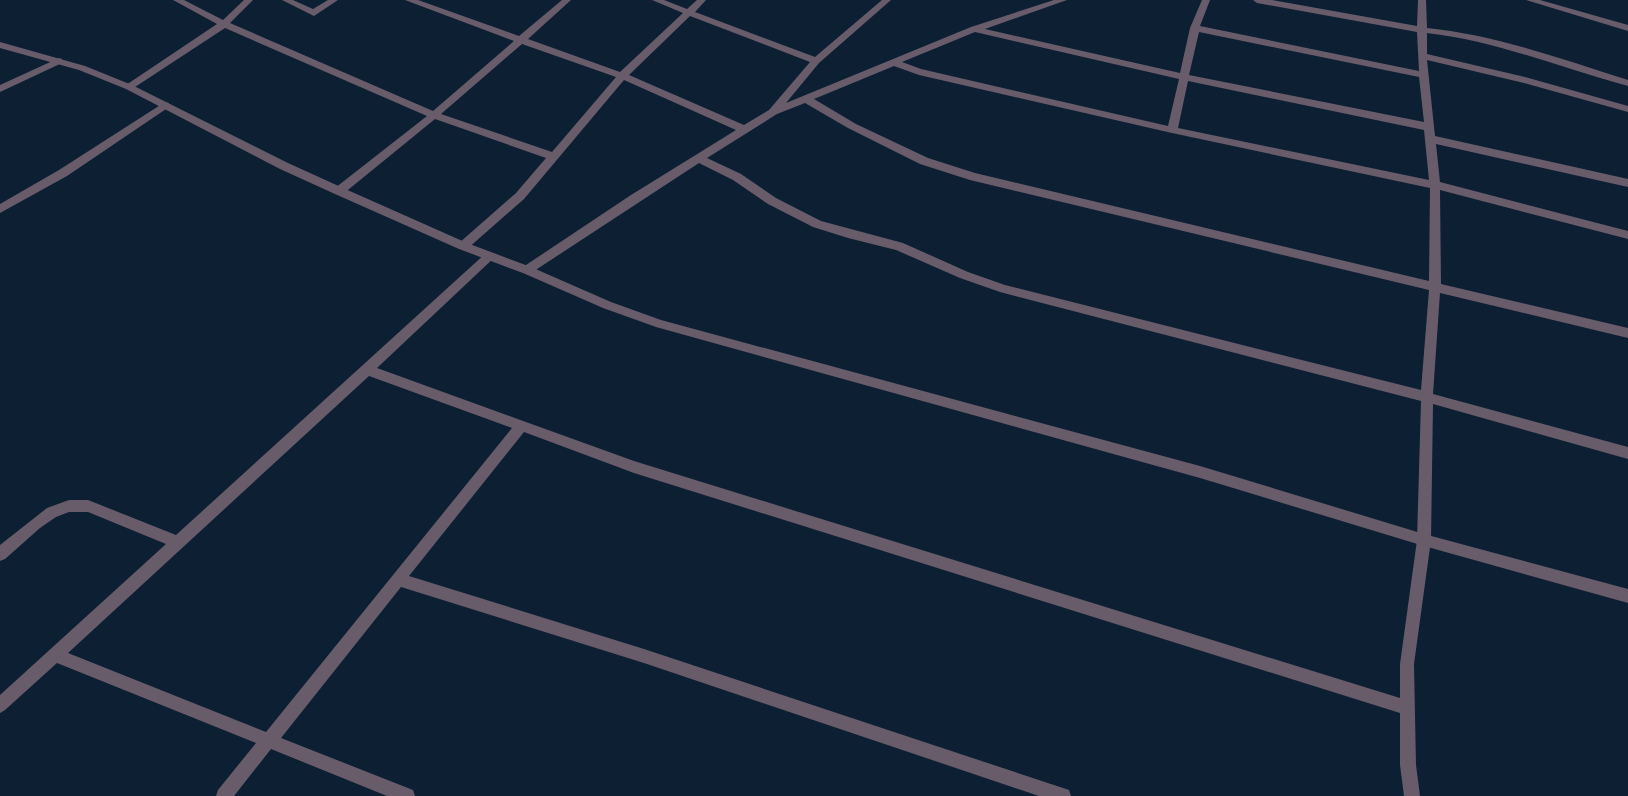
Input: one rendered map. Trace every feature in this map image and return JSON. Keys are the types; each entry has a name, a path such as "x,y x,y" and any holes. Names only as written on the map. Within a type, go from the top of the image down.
{"street":[{"path":"177,0 224,24 434,115 552,156"},
{"path":"129,87 224,24 249,0"},
{"path":"286,0 314,13 334,0"},
{"path":"409,0 622,76 745,130"},
{"path":"339,192 434,115 567,0"},
{"path":"656,0 690,11 816,62"},
{"path":"463,246 520,196 552,156 622,76 702,0"},
{"path":"773,112 816,62 886,0"},
{"path":"527,270 698,158 773,112 974,29 1047,2 1063,0"},
{"path":"1172,130 1195,28 1206,0"},
{"path":"1257,0 1421,30 1450,33 1517,48 1628,84"},
{"path":"1412,796 1408,765 1407,664 1424,540 1427,397 1436,288 1434,185 1422,56 1422,0"},
{"path":"1530,0 1628,28"},
{"path":"1195,28 1425,75"},
{"path":"974,29 1430,133 1628,183"},
{"path":"0,45 59,61 129,87 339,192 463,246 660,324 1200,472 1424,540 1628,596"},
{"path":"1422,56 1525,80 1628,109"},
{"path":"0,88 59,61"},
{"path":"894,62 919,72 1172,130 1434,185 1628,235"},
{"path":"806,99 852,126 924,161 974,177 1628,333"},
{"path":"0,209 63,173 165,105"},
{"path":"698,158 737,177 772,201 817,224 848,234 899,246 964,275 1004,289 1427,397 1628,453"},
{"path":"0,705 368,370 490,256"},
{"path":"368,370 653,472 1408,708"},
{"path":"224,796 521,426"},
{"path":"0,554 34,524 52,512 69,506 88,506 177,542"},
{"path":"398,579 644,656 1063,796"},
{"path":"55,655 407,796"}]}
